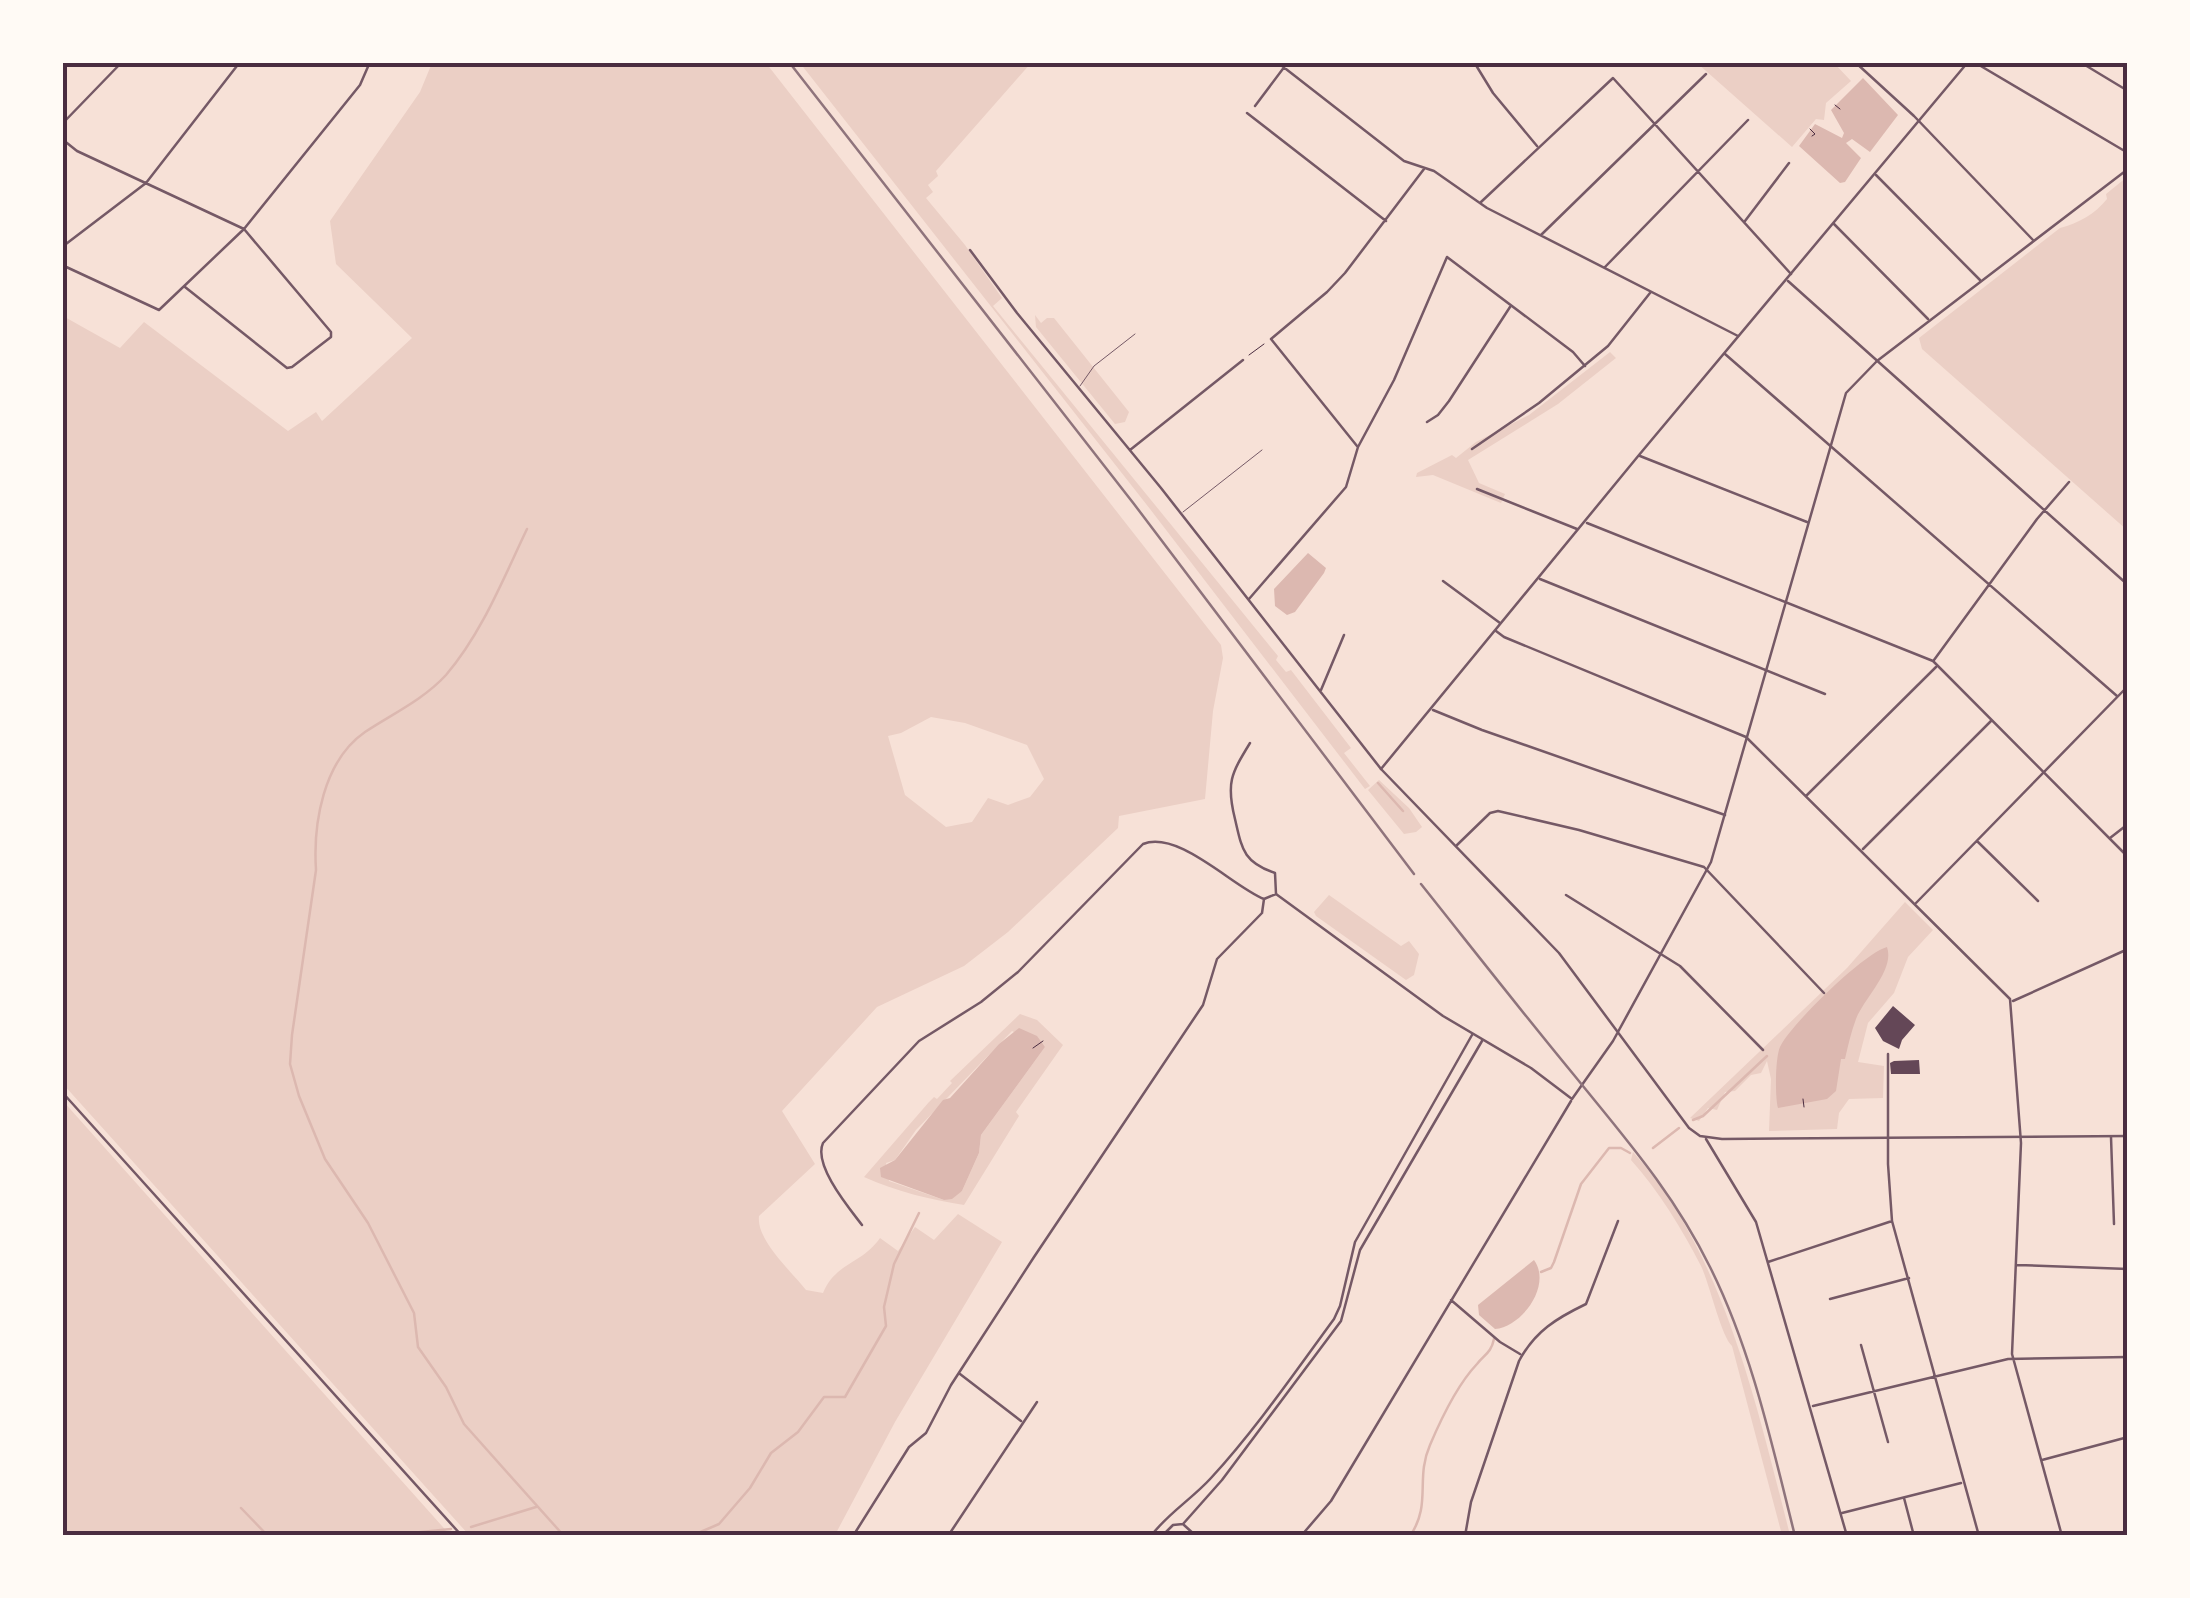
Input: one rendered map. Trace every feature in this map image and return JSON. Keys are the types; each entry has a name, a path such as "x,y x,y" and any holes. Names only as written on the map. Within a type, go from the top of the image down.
{"street":[{"path":"62,124 122,62"},
{"path":"62,246 146,183 240,62"},
{"path":"62,265 159,310 244,229 360,85 370,62"},
{"path":"1277,62 1404,160 1442,176 1480,203 1540,236 1739,337"},
{"path":"1255,106 1288,62"},
{"path":"1474,62 1492,93 1538,148"},
{"path":"1855,62 2034,241"},
{"path":"1381,769 1638,455 1971,62 2128,153"},
{"path":"2080,62 2128,91"},
{"path":"1540,236 1706,74"},
{"path":"1480,203 1613,78 1792,274"},
{"path":"1247,112 1386,222"},
{"path":"1604,268 1748,120"},
{"path":"62,139 77,151 244,229 331,332 330,339 287,368 185,287"},
{"path":"1744,222 1790,163"},
{"path":"1358,447 1271,339 1327,292 1425,168"},
{"path":"1301,1536 1331,1501 1450,1299 1616,1033 1707,872 1846,393 1877,362 2128,169"},
{"path":"1876,175 1982,282"},
{"path":"1834,224 1929,321"},
{"path":"970,250 1381,769 1546,938 1690,1128 1705,1137 1756,1222 1847,1536"},
{"path":"1248,600 1346,487 1358,447 1394,380 1447,257 1585,366"},
{"path":"1787,280 2128,585"},
{"path":"1472,449 1539,403 1608,346 1652,292"},
{"path":"1427,422 1449,401 1511,306"},
{"path":"1725,354 2117,696"},
{"path":"1128,451 1242,360"},
{"path":"1638,455 1807,522"},
{"path":"1933,662 2044,510 2069,482"},
{"path":"1478,488 1578,529"},
{"path":"1584,522 1933,662 2128,857"},
{"path":"1538,578 1825,694"},
{"path":"1444,581 1501,624"},
{"path":"1496,630 1746,737 2012,1002 2020,1136 2014,1359 2062,1536"},
{"path":"1321,692 1344,635"},
{"path":"1806,796 1938,666"},
{"path":"1915,904 2128,686"},
{"path":"1432,709 1725,815"},
{"path":"1862,850 1992,722"},
{"path":"1250,743 1236,766 1230,802 1244,852 1263,869 1275,873 1273,895"},
{"path":"1456,846 1490,813 1498,812 1698,863 1824,993"},
{"path":"2109,839 2128,824"},
{"path":"1977,840 2038,901"},
{"path":"862,1226 833,1184 820,1154 823,1143 919,1041 981,1002 1018,972 1143,844 1153,841 1206,861 1264,899"},
{"path":"1264,899 1273,895"},
{"path":"1273,895 1572,1099"},
{"path":"1566,895 1680,966 1763,1050"},
{"path":"852,1536 908,1447 926,1433 959,1373 1203,1005 1218,959 1262,913 1264,899"},
{"path":"2012,1002 2128,949"},
{"path":"1150,1536 1221,1467 1334,1319 1355,1242 1473,1035"},
{"path":"1183,1524 1222,1480 1341,1321 1360,1250 1482,1041"},
{"path":"1888,1054 1892,1222 1979,1536"},
{"path":"62,1092 462,1536"},
{"path":"2111,1136 2114,1224"},
{"path":"1705,1137 2128,1136"},
{"path":"1466,1536 1471,1502 1522,1355 1562,1314 1586,1304 1618,1221"},
{"path":"1767,1262 1892,1222"},
{"path":"2016,1266 2128,1269"},
{"path":"1830,1299 1909,1278"},
{"path":"1450,1299 1500,1342 1522,1355"},
{"path":"1860,1345 1888,1442"},
{"path":"1811,1407 2014,1359 2128,1357"},
{"path":"959,1373 1023,1423"},
{"path":"948,1536 1037,1402"},
{"path":"2040,1460 2128,1437"},
{"path":"1841,1513 1964,1482"},
{"path":"1904,1497 1914,1536"},
{"path":"1162,1536 1172,1524 1183,1524 1196,1536"}],"lane":[{"path":"1078,389 1094,366 1136,334"},
{"path":"1181,514 1262,450"}],"path":[{"path":"1835,105 1840,108"},
{"path":"1810,129 1815,134 1812,136"},
{"path":"1242,360 1271,339"},
{"path":"1034,1048 1043,1040"},
{"path":"1803,1100 1804,1107"}],"shaded area":[{"path":"432,63 766,63 1221,645 1223,658 1213,711 1205,799 1119,816 1118,828 1008,932 964,966 877,1007 782,1111 815,1164 759,1216 760,1225 769,1245 806,1290 823,1293 834,1275 880,1238 898,1251 915,1227 934,1240 958,1214 1002,1242 895,1422 835,1535 469,1535 63,1084 63,316 120,348 144,322 288,431 316,412 322,421 412,338 336,264 330,221 420,92","holes":["931,717 965,723 1027,745 1044,779 1030,797 1008,805 988,798 972,822 946,827 905,795 888,736"]},
{"path":"800,63 1031,63 936,171 938,176 928,185 933,192 926,198 1002,298 993,306 1278,656 1276,660 1286,672 1291,670 1351,748 1344,753 1370,786 1365,789"},
{"path":"1697,63 1834,63 1851,81 1826,103 1824,120 1816,119 1792,147"},
{"path":"1863,78 1898,115 1870,152 1852,139 1846,143 1861,158 1845,182 1840,183 1799,146 1815,124 1842,138 1844,133 1831,110"},
{"path":"2127,177 2127,530 1922,349 1919,338 2060,228 2092,213 2107,199 2106,194"},
{"path":"1035,315 1041,323 1054,318 1129,412 1125,422 1115,424 1036,327"},
{"path":"1610,352 1616,358 1558,404 1468,460 1479,483 1505,494 1501,503 1433,475 1416,477 1417,473 1452,455 1456,458 1476,442 1529,415"},
{"path":"1308,553 1326,568 1295,612 1287,615 1275,606 1274,589"},
{"path":"1379,780 1409,808 1422,827 1416,832 1404,834 1368,790"},
{"path":"1329,895 1401,946 1409,941 1419,954 1414,975 1406,980 1316,916 1314,912"},
{"path":"1905,902 1933,930 1908,957 1894,993 1868,1023 1858,1062 1884,1066 1883,1098 1849,1099 1839,1113 1837,1129 1769,1131 1771,1079 1767,1061 1761,1073 1751,1075 1735,1091 1725,1092 1717,1110 1708,1108 1699,1121 1690,1118 1847,968"},
{"path":"1887,947 1887,965 1860,1011 1845,1059 1841,1059 1836,1091 1827,1099 1778,1108 1780,1047 1812,1007 1846,975"},
{"path":"1020,1014 1037,1020 1063,1045 1016,1112 1019,1116 964,1205 913,1194 864,1177 929,1102 952,1083","holes":["1012,1031 1045,1047 981,1135 979,1153 962,1191 944,1200 889,1181 886,1163 895,1160 916,1130"]},
{"path":"1019,1028 1037,1036 1045,1047 981,1135 979,1153 962,1191 944,1200 881,1177 880,1168 895,1160 943,1100 950,1098 999,1044"},
{"path":"63,1101 450,1535 63,1535"},
{"path":"1633,1152 1665,1192 1714,1284 1750,1384 1790,1535 1782,1535 1732,1346 1701,1266 1669,1211 1631,1160"},
{"path":"1534,1260 1539,1281 1532,1303 1515,1320 1495,1329 1479,1315 1478,1305"}],"building":[{"path":"1893,1006 1915,1025 1899,1049 1883,1041 1875,1028"},
{"path":"1919,1060 1920,1074 1891,1074 1890,1063 1894,1061"}],"waterway":[{"path":"527,529 481,624 459,659 437,684 351,744 330,776 316,833 316,870 290,1064 325,1159 368,1223 414,1313 418,1347 446,1387 464,1424 564,1536"},
{"path":"1378,783 1403,811"},
{"path":"1693,1120 1703,1116 1767,1056"},
{"path":"1653,1148 1679,1128"},
{"path":"1541,1272 1554,1262 1581,1184 1609,1148 1630,1153"},
{"path":"691,1536 719,1524 750,1488 771,1453 798,1432 824,1397 845,1397 886,1326 884,1307 894,1264 919,1213"},
{"path":"1410,1536 1420,1513 1430,1445 1456,1392 1494,1339"},
{"path":"471,1527 536,1507"},
{"path":"241,1508 268,1536"},
{"path":"381,1536 451,1529"}],"railway":[{"path":"789,62 1134,504 1414,874"},
{"path":"1421,884 1630,1144 1696,1240 1738,1332 1795,1536"}]}
